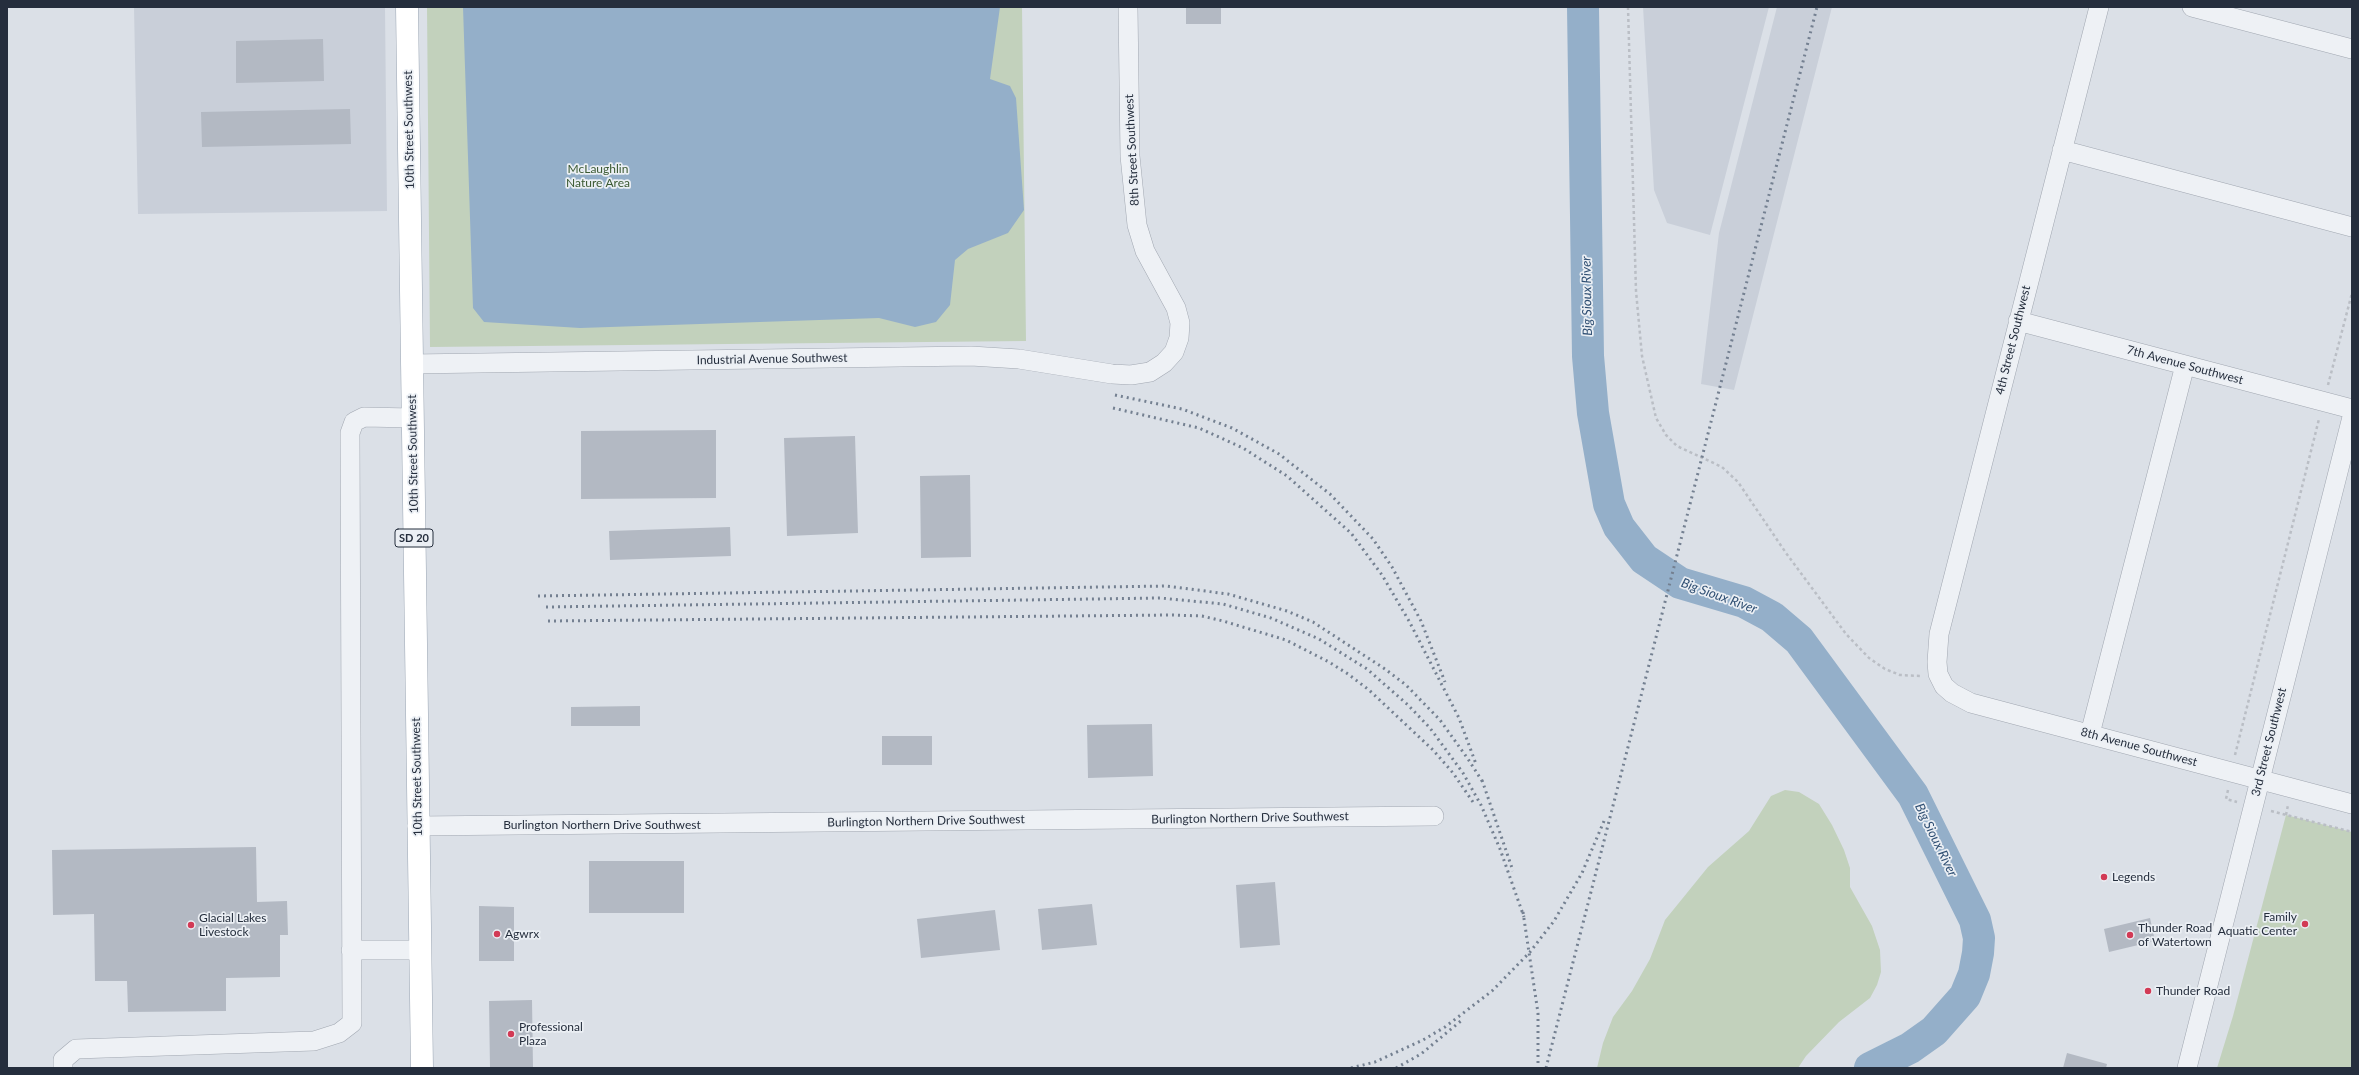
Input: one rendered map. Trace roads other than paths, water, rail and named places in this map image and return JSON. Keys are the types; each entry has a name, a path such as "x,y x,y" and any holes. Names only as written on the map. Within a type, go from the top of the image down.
{"main road":[{"name":"10th Street Southwest","path":"407,7 417,826 422,1068"}],"street":[{"name":"8th Street Southwest","path":"1128,7 1130,156 1137,225 1145,250 1176,308 1180,323 1179,338 1174,352 1164,363 1150,372 1131,375"},
{"name":"4th Street Southwest","path":"1938,674 1937,662 1939,634 2099,7"},
{"path":"2192,7 2352,49"},
{"path":"2062,150 2352,227"},
{"name":"7th Avenue Southwest","path":"2018,321 2352,409"},
{"name":"Industrial Avenue Southwest","path":"411,364 971,356 1019,359 1131,375"},
{"path":"2090,734 2185,365"},
{"path":"63,1068 63,1060 76,1049 314,1041 339,1033 352,1023 350,433 354,422 364,417 412,418"},
{"name":"3rd Street Southwest","path":"2187,1068 2352,417"},
{"name":"8th Avenue Southwest","path":"1938,674 1944,686 1952,693 1970,703 2352,804"},
{"name":"Burlington Northern Drive Southwest","path":"417,826 1434,816"},
{"path":"351,950 420,950"}],"water":[{"name":"McLaughlin Nature Area","path":"463,7 1000,7 990,79 1010,86 1016,98 1024,210 1008,233 968,249 955,260 950,305 936,322 915,327 879,318 580,328 484,322 473,308"}],"waterway":[{"name":"Big Sioux River","path":"1583,7 1588,356 1593,413 1609,504 1619,527 1644,559 1680,583 1744,602 1772,617 1799,640 1913,795 1975,920 1979,938 1978,953 1974,974 1965,996 1934,1031 1910,1048 1870,1068"}],"railway":[{"path":"1546,1068 1817,7"},
{"path":"1115,395 1182,409 1232,428 1279,454 1330,494 1373,539 1392,567 1421,621 1445,682"},
{"path":"1113,408 1199,428 1243,448 1287,476 1351,533 1382,575 1409,621 1459,718 1476,764"},
{"path":"538,596 1166,586 1228,594 1287,611 1313,622 1385,669 1406,685 1440,720 1484,784"},
{"path":"546,607 1160,598 1223,604 1271,618 1319,639 1367,669 1408,705 1430,728 1463,773 1481,805 1500,849 1524,917"},
{"path":"548,621 1172,615 1202,616 1286,640 1329,662 1348,674 1369,690 1433,750 1453,773 1475,805"},
{"path":"1482,780 1513,871"},
{"path":"1351,1068 1375,1062 1423,1040 1445,1027 1492,991 1530,952 1554,921 1582,873 1604,821"},
{"path":"1523,912 1538,1013 1538,1068"},
{"path":"1396,1068 1421,1054 1462,1020"}],"place":[{"name":"Legends","path":"2104,877"},
{"name":"Family Aquatic Center","path":"2305,924"},
{"name":"Glacial Lakes Livestock","path":"191,925"},
{"name":"Agwrx","path":"497,934"},
{"name":"Thunder Road of Watertown","path":"2130,935"},
{"name":"Thunder Road","path":"2148,991"},
{"name":"Professional Plaza","path":"511,1034"}]}
